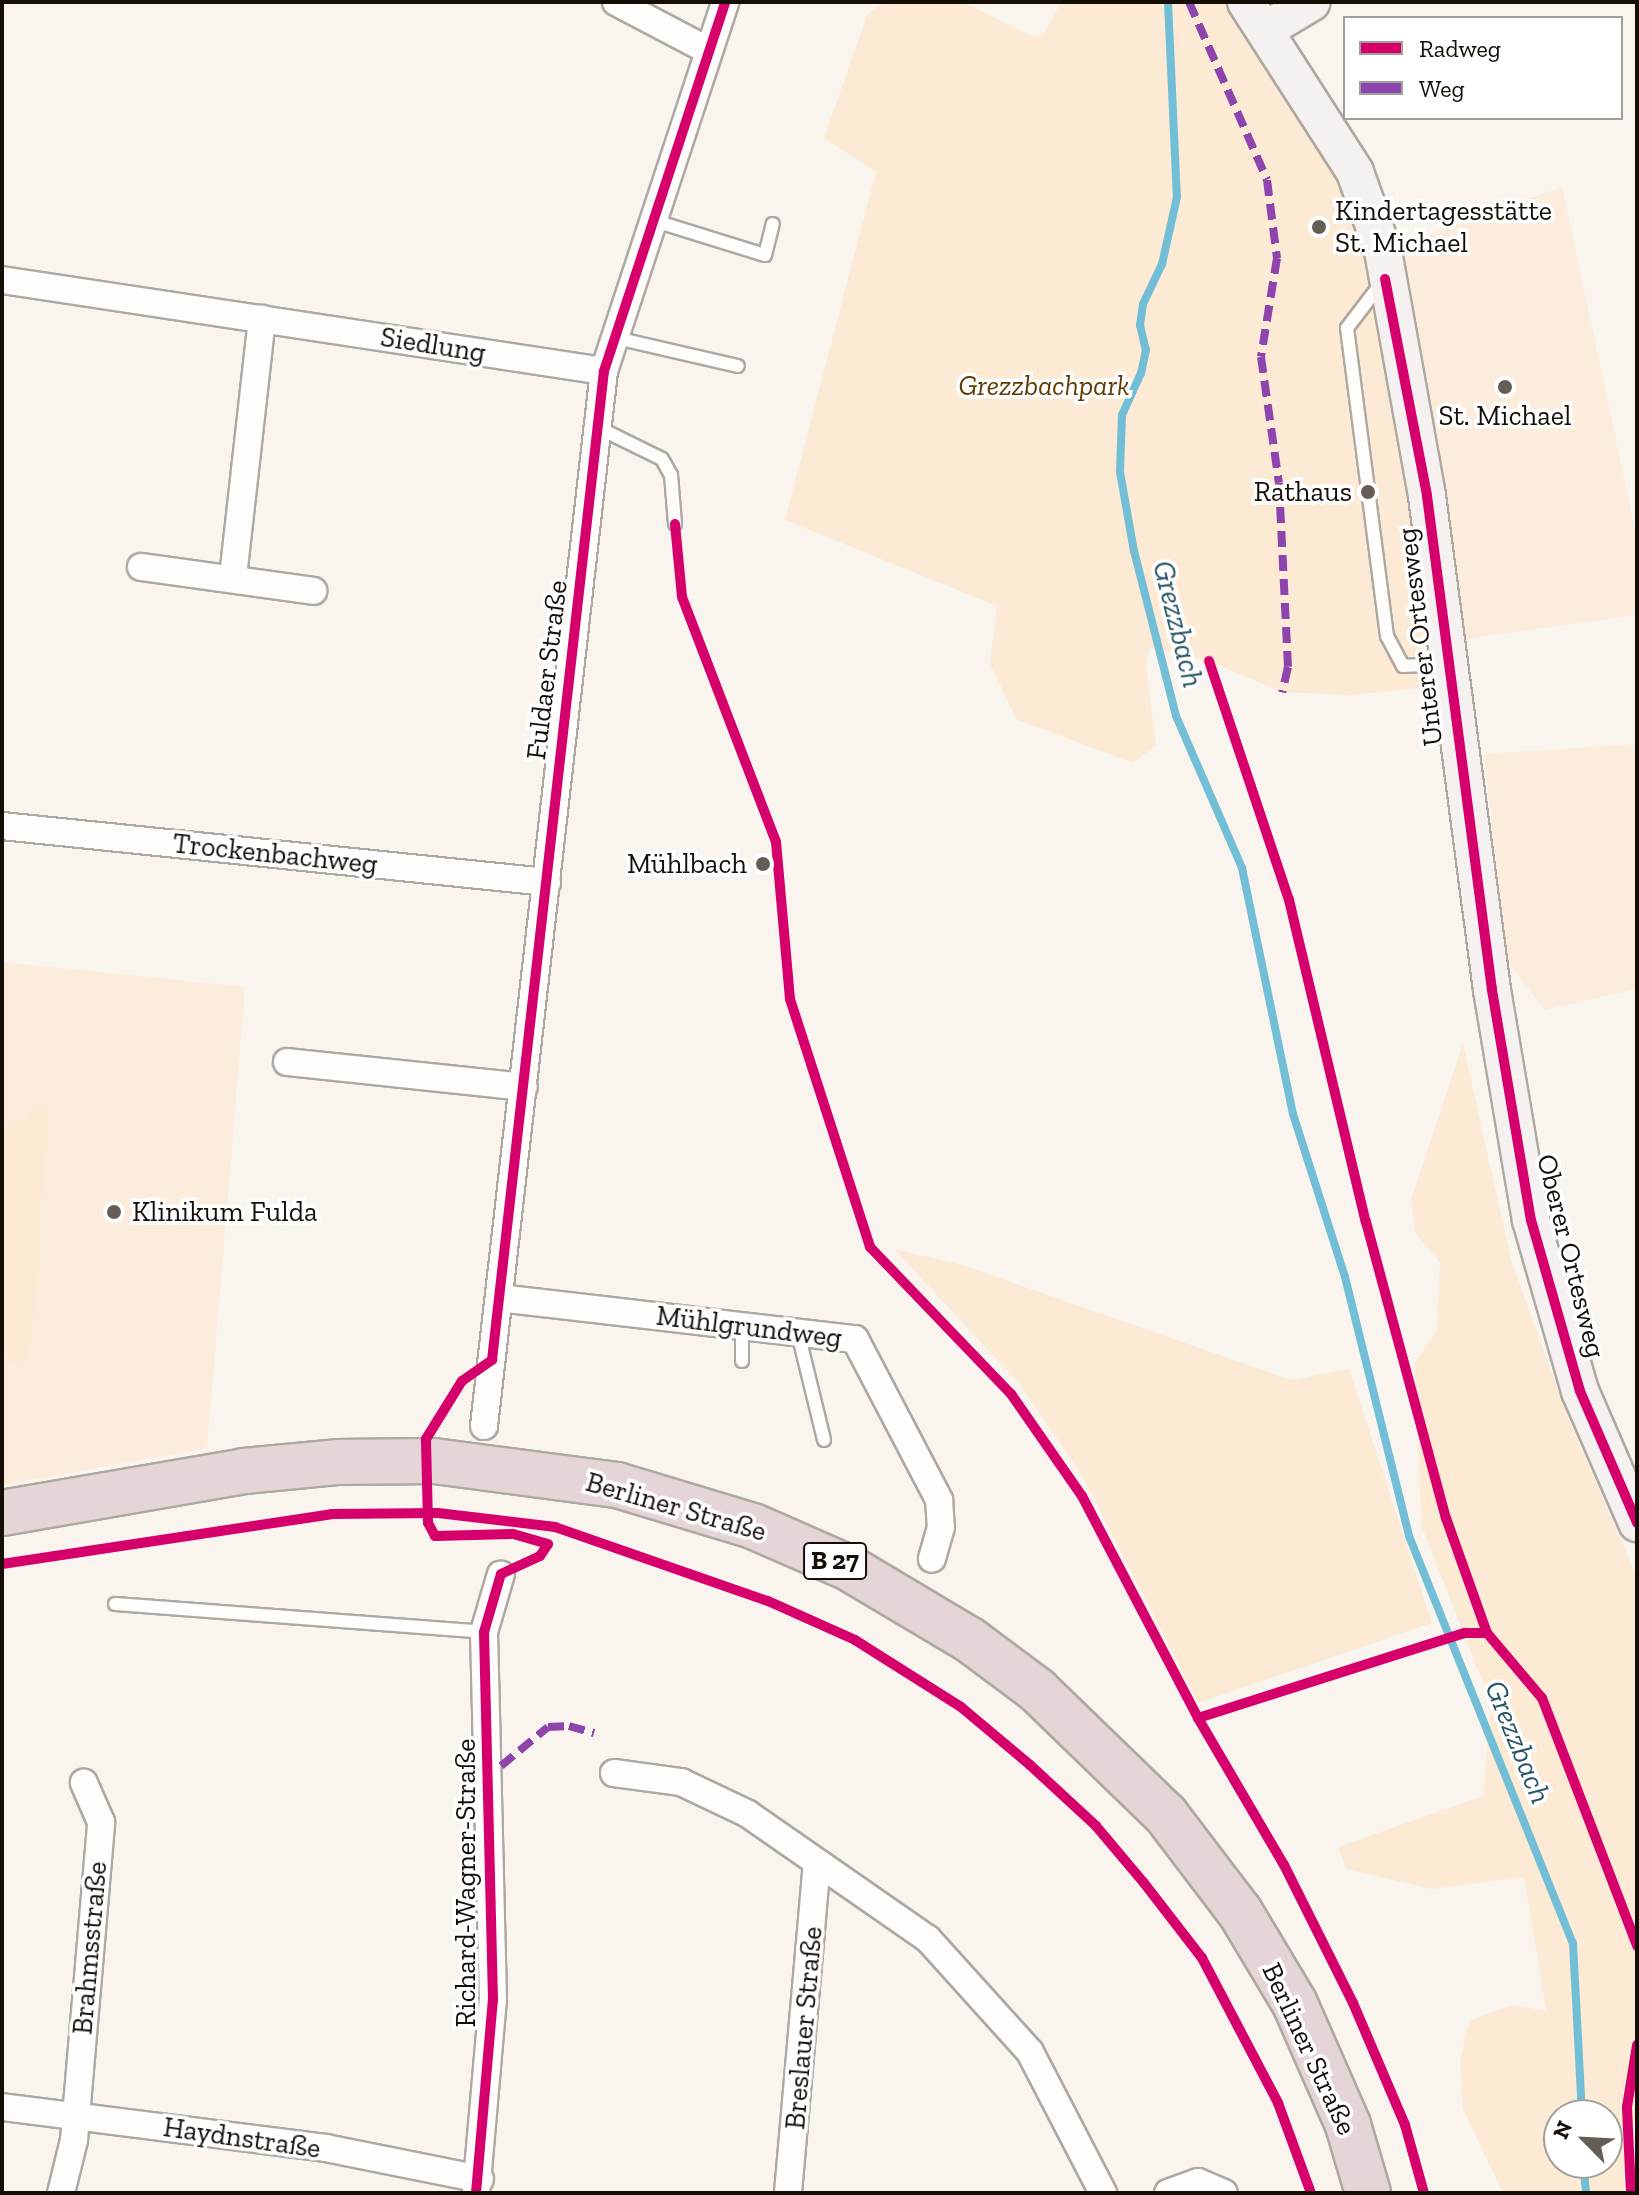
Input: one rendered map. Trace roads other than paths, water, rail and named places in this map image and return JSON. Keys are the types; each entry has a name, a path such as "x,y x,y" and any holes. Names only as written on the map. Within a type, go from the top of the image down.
{"highway":[{"name":"Berliner Straße","path":"2,1513 294,1466 463,1463 574,1476 665,1498 753,1526 849,1568 970,1640 1037,1690 1166,1815 1240,1912 1295,2004 1348,2125 1368,2193"},
{"name":"Berliner Straße","path":"2,1538 308,1491 497,1492 672,1527 843,1595 956,1659 1065,1749 1163,1854 1220,1923 1274,2019 1341,2193"}],"main road":[{"path":"1257,16 1312,2"},
{"name":"Unterer Ortesweg","path":"1257,16 1355,172 1383,251 1385,279 1427,496 1446,664 1492,990"},
{"name":"Oberer Ortesweg","path":"1492,990 1531,1220 1580,1391 1637,1523"}],"street":[{"path":"616,2 707,50"},
{"name":"Fuldaer Straße","path":"484,1426 604,371 612,337 725,2"},
{"name":"Siedlung","path":"2,280 604,371"},
{"path":"233,577 262,319"},
{"path":"141,567 233,577 313,591"},
{"name":"Trockenbachweg","path":"2,826 547,882"},
{"path":"287,1062 524,1087"},
{"name":"Mühlgrundweg","path":"499,1298 855,1339 939,1500 941,1527 932,1559"},
{"name":"Richard-Wagner-Straße","path":"478,2186 493,2000 484,1632 501,1574"},
{"path":"614,1773 681,1782 748,1814 928,1939 982,1993 1030,2052 1103,2193"},
{"name":"Brahmsstraße","path":"61,2193 75,2117 101,1822 84,1783"},
{"name":"Breslauer Straße","path":"788,2193 817,1864"},
{"name":"Haydnstraße","path":"2,2107 326,2148 478,2186"},
{"path":"1168,2193 1198,2182 1224,2193"}],"lane":[{"path":"652,220 765,255 773,224"},
{"path":"1385,279 1347,328 1387,636 1403,666 1446,664"},
{"path":"612,337 738,366"},
{"path":"599,428 662,459 671,475 675,524"},
{"path":"742,1324 742,1361"},
{"path":"797,1330 824,1440"},
{"path":"115,1604 484,1632"}],"waterway":[{"name":"Grezzbach","path":"1168,2 1177,197 1162,264 1143,304 1140,325 1146,350 1141,373 1122,415 1120,472 1134,551 1176,716 1242,868 1293,1114 1345,1277 1409,1536 1573,1943 1581,2099"},
{"name":"Grezzbach","path":"1585,2179 1586,2193"}],"place":[{"name":"Kindertagesstätte St. Michael","path":"1319,227"},
{"name":"St. Michael","path":"1505,387"},
{"name":"Rathaus","path":"1368,492"},
{"name":"Mühlbach","path":"763,864"},
{"name":"Klinikum Fulda","path":"114,1212"}],"park label":[{"name":"Grezzbachpark","path":"1044,386"}]}
